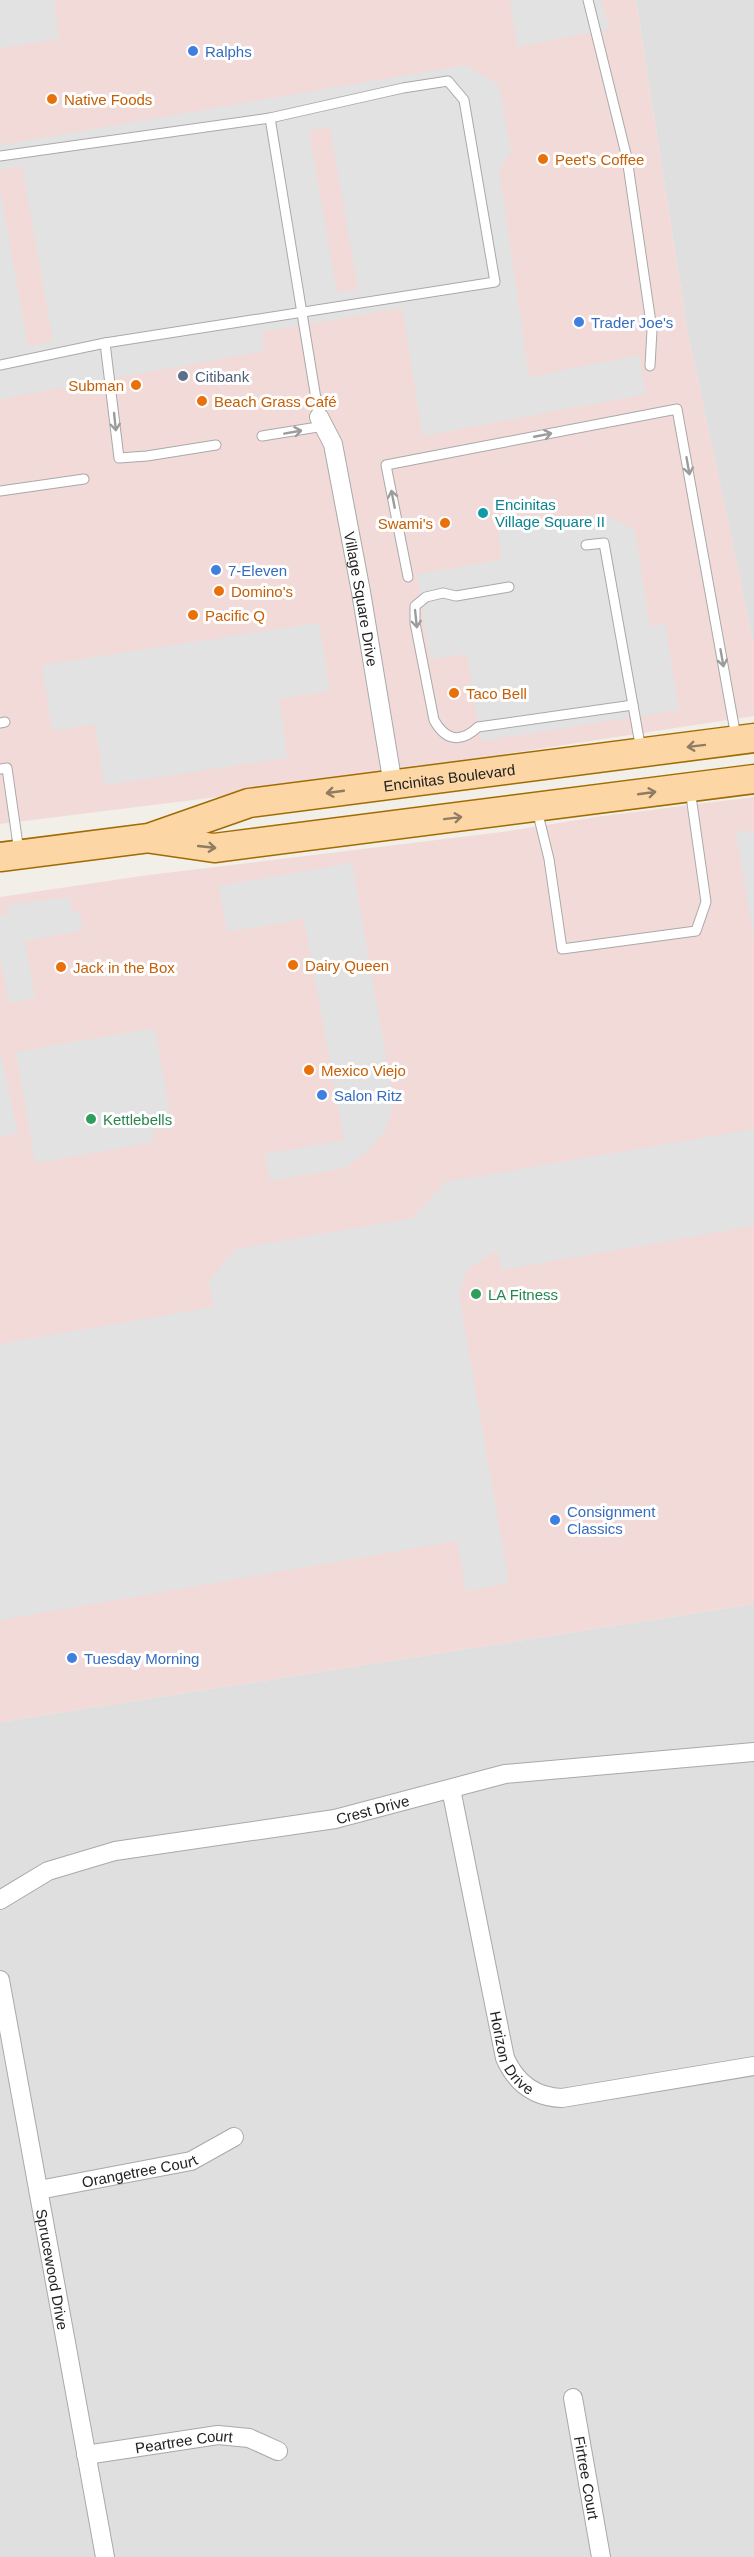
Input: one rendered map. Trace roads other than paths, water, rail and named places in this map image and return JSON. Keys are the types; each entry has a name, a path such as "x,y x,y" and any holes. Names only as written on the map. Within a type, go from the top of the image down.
{"main road":[{"name":"Encinitas Boulevard","path":"10,856 149,838 249,803 745,739"},
{"name":"Encinitas Boulevard","path":"149,838 214,848 754,779"}],"street":[{"name":"Village Square Drive","path":"321,422 333,444 361,592 393,784"},
{"name":"Crest Drive","path":"0,1900 48,1871 115,1851 335,1819 505,1774 754,1752"},
{"name":"Horizon Drive","path":"451,1789 505,2058 512,2075 545,2097 562,2098 754,2066"},
{"name":"Sprucewood Drive","path":"0,1980 105,2557"},
{"name":"Orangetree Court","path":"39,2190 191,2161 234,2137"},
{"name":"Firtree Court","path":"573,2398 601,2557"},
{"name":"Peartree Court","path":"86,2455 218,2435 249,2438 278,2451"}],"lane":[{"path":"588,0 627,158 652,330 650,366"},
{"path":"0,156 270,118 403,88 448,81 464,100 495,282 105,343 0,364"},
{"path":"262,436 321,422 270,118"},
{"path":"105,343 119,458 216,445"},
{"path":"408,577 386,465 677,409 745,739"},
{"path":"0,491 84,479"},
{"path":"586,545 604,543 642,752"},
{"path":"509,587 456,596 443,593 426,597 415,606 415,623 434,720 440,732 447,737 458,738 472,733 478,727 633,705"},
{"path":"0,769 7,768 10,856"},
{"path":"536,808 549,859 562,949 696,931 706,902 690,788"}],"place":[{"name":"Ralphs","path":"193,51"},
{"name":"Native Foods","path":"52,99"},
{"name":"Peet's Coffee","path":"543,159"},
{"name":"Trader Joe's","path":"579,322"},
{"name":"Citibank","path":"183,376"},
{"name":"Subman","path":"136,385"},
{"name":"Beach Grass Café","path":"202,401"},
{"name":"Encinitas Village Square II","path":"483,513"},
{"name":"Swami's","path":"445,523"},
{"name":"7-Eleven","path":"216,570"},
{"name":"Domino's","path":"219,591"},
{"name":"Pacific Q","path":"193,615"},
{"name":"Taco Bell","path":"454,693"},
{"name":"Dairy Queen","path":"293,965"},
{"name":"Jack in the Box","path":"61,967"},
{"name":"Mexico Viejo","path":"309,1070"},
{"name":"Salon Ritz","path":"322,1095"},
{"name":"Kettlebells","path":"91,1119"},
{"name":"LA Fitness","path":"476,1294"},
{"name":"Consignment Classics","path":"555,1520"},
{"name":"Tuesday Morning","path":"72,1658"}]}
